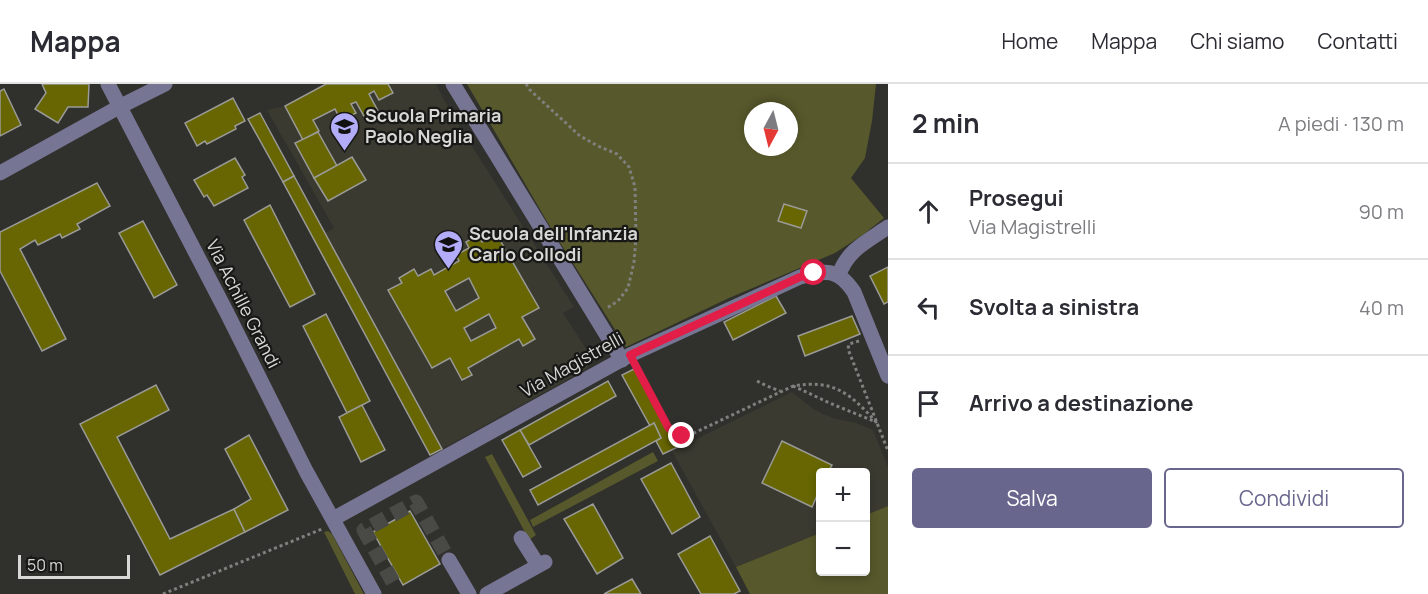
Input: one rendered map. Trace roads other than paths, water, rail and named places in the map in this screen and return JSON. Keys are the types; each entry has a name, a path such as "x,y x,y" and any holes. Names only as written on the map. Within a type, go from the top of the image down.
{"street":[{"name":"Via Achille Grandi","path":"108,84 301,460 374,594"},
{"path":"1,170 119,106 165,84"},
{"path":"453,84 595,316 626,358"},
{"path":"888,227 848,256 839,275 855,292 888,376"},
{"name":"Via Magistrelli","path":"333,519 626,358 800,277 827,272 839,275"},
{"path":"486,594 538,566 521,538"},
{"path":"449,560 467,591"}],"tunnel":[{"path":"393,582 364,530 416,502 449,560"}],"place":[{"name":"Scuola Primaria Paolo Neglia","path":"344,152"},
{"name":"Scuola dell'Infanzia Carlo Collodi","path":"448,270"}]}
